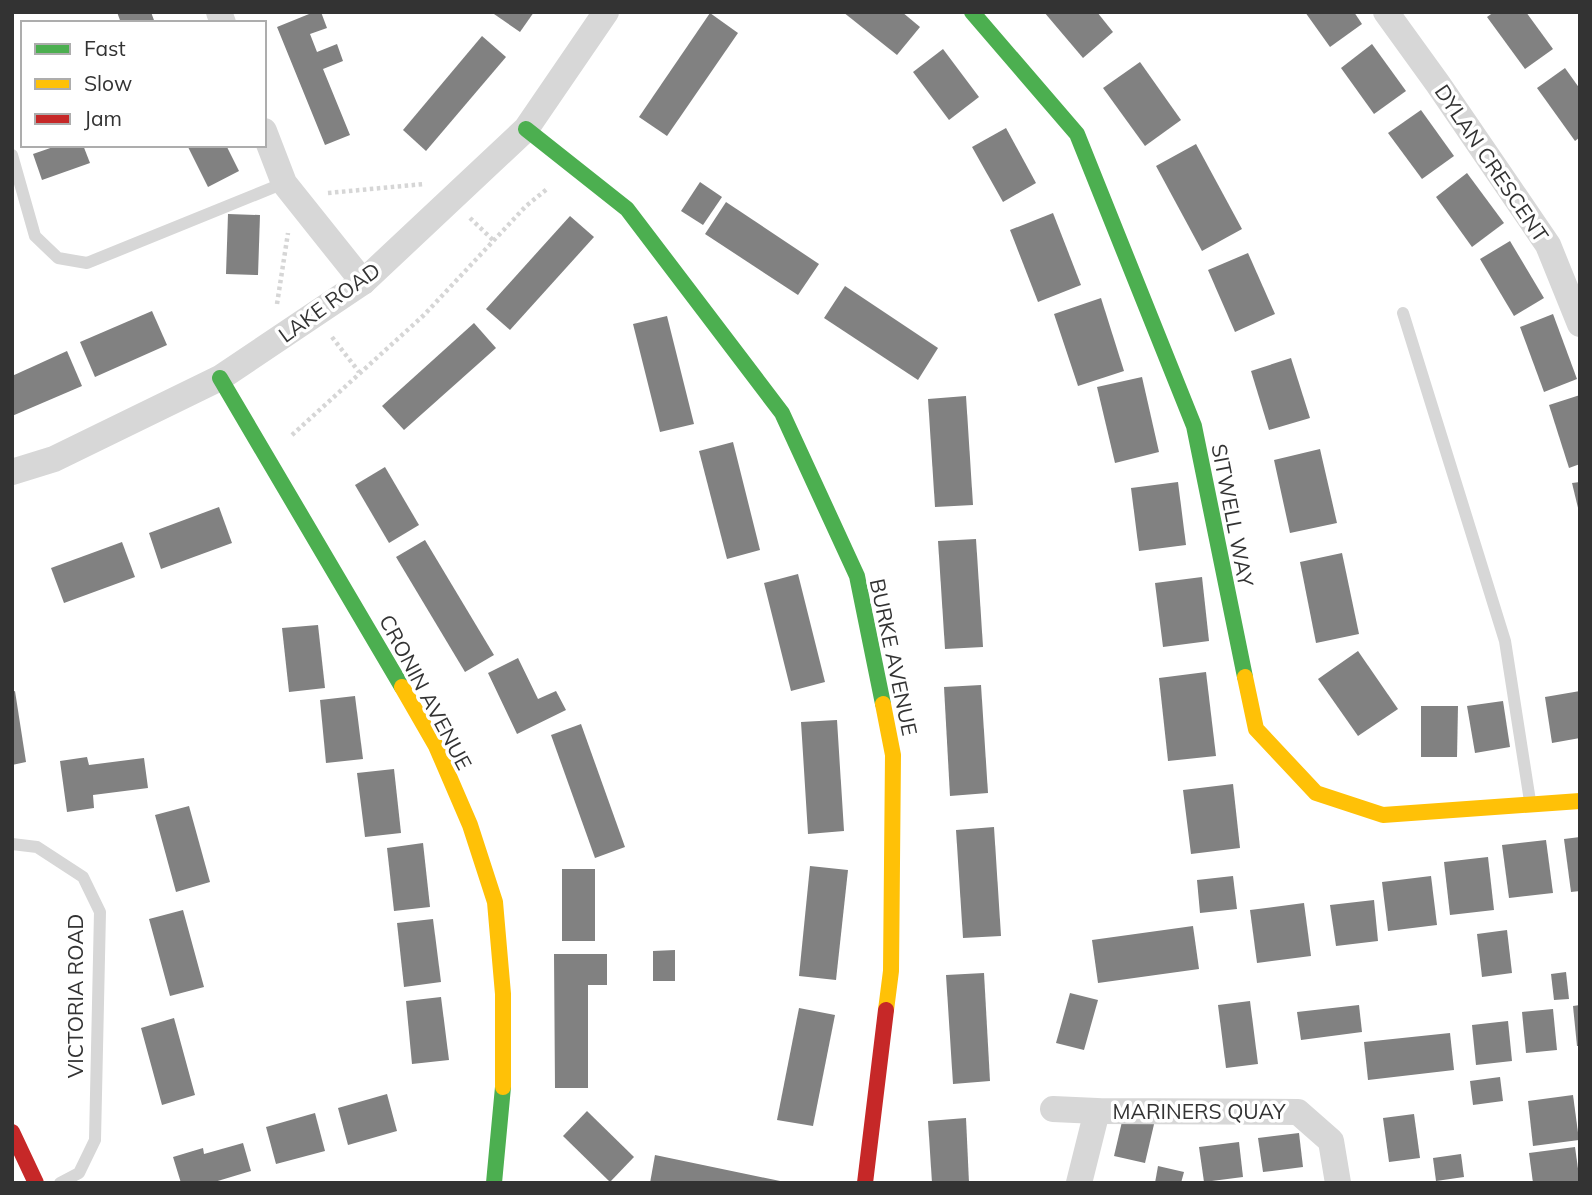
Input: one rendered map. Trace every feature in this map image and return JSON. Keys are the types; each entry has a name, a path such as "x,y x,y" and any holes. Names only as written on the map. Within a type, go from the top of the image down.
{"street":[{"name":"LAKE ROAD","path":"12,472 54,459 220,378 363,282 526,129 606,12"},
{"name":"SITWELL WAY","path":"972,12 1077,134 1194,426 1255,729 1316,793 1383,816 1580,801"},
{"name":"DYLAN CRESCENT","path":"1386,12 1548,245 1580,324"},
{"name":"BURKE AVENUE","path":"526,129 627,209 782,413 857,576 893,755 891,971 865,1183"},
{"path":"266,136 284,183 363,282"},
{"name":"CRONIN AVENUE","path":"220,378 436,746 470,825 495,902 503,1007 503,1087 494,1183"},
{"name":"MARINERS QUAY","path":"1053,1109 1298,1112 1331,1141 1338,1183"},
{"name":"MARINERS QUAY","path":"1079,1183 1097,1111"},
{"path":"12,1132 36,1183"}],"lane":[{"path":"12,155 35,236 58,258 87,263 284,183"},
{"path":"1403,313 1505,641 1530,804"},
{"name":"VICTORIA ROAD","path":"12,844 37,847 83,877 100,912 95,1140 79,1173 60,1183"}],"path":[{"path":"268,457 424,315 526,206 555,183 568,163"},
{"path":"315,314 359,372"}],"building":[{"path":"117,12 151,12 154,21 120,21"},
{"path":"314,12 321,12 327,28 310,34 317,52 337,44 343,61 323,69 350,135 325,145 277,27"},
{"path":"534,12 520,32 494,14"},
{"path":"843,12 902,12 920,27 897,55"},
{"path":"1044,12 1097,12 1113,32 1083,58"},
{"path":"1305,12 1354,12 1362,24 1330,47"},
{"path":"1494,12 1526,12 1553,49 1525,69 1487,17"},
{"path":"710,13 738,33 667,136 639,117"},
{"path":"482,36 506,57 426,151 403,130"},
{"path":"1372,44 1406,91 1374,114 1341,68"},
{"path":"943,49 979,97 949,120 913,72"},
{"path":"1140,62 1181,120 1145,146 1103,88"},
{"path":"1565,68 1580,89 1580,137 1575,141 1537,88"},
{"path":"1421,110 1454,156 1422,179 1388,133"},
{"path":"1006,128 1036,183 1003,202 972,147"},
{"path":"1196,144 1242,229 1202,251 1156,166"},
{"path":"53,147 84,147 90,163 42,180 33,154"},
{"path":"188,147 227,147 239,171 208,187"},
{"path":"1467,173 1504,223 1472,247 1436,197"},
{"path":"700,182 722,197 703,225 681,211"},
{"path":"726,202 819,264 798,295 705,234"},
{"path":"1053,213 1081,285 1038,302 1010,230"},
{"path":"228,214 260,215 258,275 226,274"},
{"path":"570,216 594,237 510,330 486,309"},
{"path":"1510,241 1544,298 1514,316 1480,259"},
{"path":"1248,253 1275,314 1235,332 1208,270"},
{"path":"845,286 938,348 918,380 824,318"},
{"path":"1101,298 1124,371 1078,386 1054,314"},
{"path":"152,311 167,345 95,377 80,342"},
{"path":"1553,314 1577,379 1544,392 1520,327"},
{"path":"667,316 694,424 660,432 633,324"},
{"path":"474,323 496,348 404,430 382,406"},
{"path":"67,351 82,386 12,416 12,376"},
{"path":"1291,358 1310,418 1269,430 1251,371"},
{"path":"1142,377 1159,452 1115,463 1097,387"},
{"path":"1580,395 1580,464 1569,468 1549,405"},
{"path":"966,396 973,505 935,507 928,399"},
{"path":"733,442 760,550 727,559 699,451"},
{"path":"1320,449 1337,523 1290,533 1274,460"},
{"path":"385,467 419,525 389,543 355,485"},
{"path":"1178,482 1186,545 1139,551 1131,488"},
{"path":"1580,482 1580,512 1579,512 1572,483"},
{"path":"219,507 232,543 161,569 149,533"},
{"path":"976,539 983,647 945,649 938,541"},
{"path":"425,540 494,655 465,672 396,557"},
{"path":"122,542 135,577 64,603 51,568"},
{"path":"1342,553 1359,634 1316,643 1300,562"},
{"path":"798,574 825,682 791,691 764,583"},
{"path":"1202,577 1209,641 1163,647 1155,583"},
{"path":"318,625 325,688 289,692 282,628"},
{"path":"1358,651 1398,709 1358,736 1318,679"},
{"path":"518,658 538,699 556,691 566,710 517,734 488,673"},
{"path":"1206,672 1216,756 1168,761 1159,678"},
{"path":"981,685 988,793 950,796 944,687"},
{"path":"15,691 26,762 12,765 12,692"},
{"path":"1580,691 1580,738 1552,743 1545,697"},
{"path":"355,696 363,759 326,763 320,700"},
{"path":"1503,701 1510,747 1475,753 1467,706"},
{"path":"1421,706 1458,706 1457,757 1421,757"},
{"path":"837,720 844,831 808,834 801,722"},
{"path":"581,724 625,847 595,858 551,735"},
{"path":"87,757 89,765 144,758 148,788 93,795 94,808 67,812 60,761"},
{"path":"394,769 401,833 365,837 357,773"},
{"path":"1233,784 1240,848 1191,854 1183,790"},
{"path":"189,806 210,882 176,892 155,815"},
{"path":"994,827 1001,936 963,938 956,830"},
{"path":"1580,837 1580,891 1571,892 1564,839"},
{"path":"1546,840 1553,893 1509,898 1502,845"},
{"path":"423,843 430,907 394,911 387,848"},
{"path":"1488,857 1494,910 1450,915 1444,862"},
{"path":"810,866 848,870 836,980 799,976"},
{"path":"562,869 595,869 595,941 562,941"},
{"path":"1233,876 1237,909 1200,913 1197,880"},
{"path":"1431,876 1437,925 1388,931 1382,882"},
{"path":"1374,900 1378,941 1336,946 1330,905"},
{"path":"1304,903 1311,956 1257,963 1250,910"},
{"path":"183,910 204,987 170,996 149,919"},
{"path":"433,919 441,982 404,987 397,923"},
{"path":"1193,926 1199,969 1098,983 1092,940"},
{"path":"1507,930 1512,973 1482,977 1477,934"},
{"path":"675,950 675,981 653,981 653,951"},
{"path":"554,954 607,954 607,985 588,985 588,1088 555,1088"},
{"path":"1566,972 1569,999 1554,1000 1551,974"},
{"path":"984,973 990,1081 953,1084 946,975"},
{"path":"1070,993 1098,1000 1084,1050 1056,1043"},
{"path":"441,997 449,1060 412,1064 406,1001"},
{"path":"1250,1001 1258,1064 1226,1068 1218,1005"},
{"path":"1359,1005 1362,1032 1301,1040 1297,1012"},
{"path":"1580,1005 1580,1046 1577,1046 1573,1006"},
{"path":"799,1008 835,1015 813,1126 777,1120"},
{"path":"1553,1009 1557,1050 1526,1053 1522,1012"},
{"path":"174,1018 195,1095 162,1105 141,1028"},
{"path":"1508,1021 1512,1061 1476,1065 1472,1025"},
{"path":"1450,1033 1454,1070 1368,1080 1364,1042"},
{"path":"1500,1077 1503,1101 1473,1105 1470,1081"},
{"path":"387,1094 397,1131 348,1145 338,1108"},
{"path":"1573,1095 1579,1140 1533,1146 1528,1101"},
{"path":"587,1111 634,1157 610,1182 563,1136"},
{"path":"315,1113 325,1151 276,1164 266,1127"},
{"path":"1124,1113 1155,1120 1145,1163 1114,1156"},
{"path":"1414,1114 1420,1158 1389,1162 1383,1118"},
{"path":"966,1118 969,1183 932,1183 928,1121"},
{"path":"1299,1133 1303,1167 1263,1172 1258,1138"},
{"path":"1239,1142 1243,1177 1204,1182 1199,1147"},
{"path":"243,1143 251,1171 211,1183 181,1183 173,1157 203,1148 204,1154"},
{"path":"1575,1147 1580,1183 1533,1183 1529,1153"},
{"path":"1461,1154 1464,1177 1436,1181 1433,1158"},
{"path":"655,1155 785,1182 650,1183"},
{"path":"1158,1166 1184,1172 1181,1183 1155,1183"}],"traffic: fast":[{"path":"972,12 1077,134 1194,426 1245,677"},
{"path":"526,129 627,209 782,413 857,576 883,704"},
{"path":"220,378 402,687"},
{"path":"494,1183 503,1087"}],"traffic: slow":[{"path":"1245,677 1256,729 1316,793 1383,815 1580,801"},
{"path":"402,687 436,746 470,825 495,902 503,994 503,1087"},
{"path":"883,704 893,755 891,971 886,1010"}],"traffic: jam":[{"path":"865,1183 886,1010"},
{"path":"12,1132 36,1183"}]}
